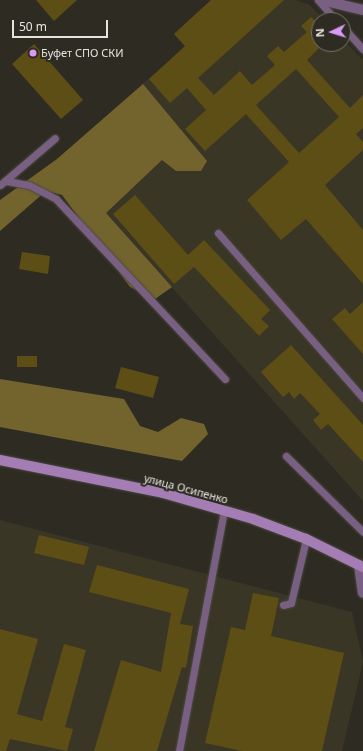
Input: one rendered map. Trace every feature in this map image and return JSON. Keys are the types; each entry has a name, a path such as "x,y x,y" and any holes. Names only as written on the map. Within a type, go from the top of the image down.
{"main road":[{"name":"улица Осипенко","path":"0,460 163,493 224,511 306,539 362,565"}],"street":[{"path":"320,0 363,10"},
{"path":"362,565 363,592"}],"lane":[{"path":"320,0 330,12"},
{"path":"351,36 363,49"},
{"path":"3,183 55,138"},
{"path":"3,183 29,186 56,199 225,379"},
{"path":"218,233 363,398"},
{"path":"286,456 363,532"},
{"path":"179,751 224,511"},
{"path":"283,605 291,603 306,539"}],"shaded area":[{"path":"211,0 295,0 310,5 317,12 311,12 311,52 351,52 351,48 363,60 363,501 57,159 185,47 174,34"},
{"path":"143,84 207,161 201,171 176,171 162,160 106,213 172,287 155,299 130,287 62,195 46,191 0,231 0,200 57,159"},
{"path":"0,379 124,399 140,426 158,432 181,418 204,424 208,434 182,461 0,427"},
{"path":"0,520 352,612 363,662 342,751 0,751"}],"building":[{"path":"36,0 77,0 54,21"},
{"path":"211,0 284,0 198,78 214,95 240,71 252,85 275,65 267,56 278,46 284,52 307,32 301,26 311,17 311,52 315,52 307,60 350,108 363,95 363,128 356,134 363,142 363,150 325,185 363,230 363,284 306,219 281,240 247,200 289,162 246,114 205,151 185,129 206,110 187,88 170,103 149,79 185,46 174,34","holes":["296,69 339,117 299,153 256,105"]},
{"path":"34,44 83,100 61,119 12,64"},
{"path":"135,195 188,255 204,240 270,310 261,319 269,326 259,336 194,267 174,284 113,214"},
{"path":"22,252 50,256 48,274 19,269"},
{"path":"363,302 363,354 332,319 345,308 350,314"},
{"path":"291,345 363,425 363,462 328,424 321,430 313,420 320,414 300,393 294,399 289,392 283,397 261,372"},
{"path":"17,356 37,356 37,367 17,367"},
{"path":"121,367 159,377 153,398 115,388"},
{"path":"39,535 89,547 84,565 34,553"},
{"path":"97,565 189,589 180,624 193,626 186,668 182,667 157,751 94,751 121,660 161,672 171,613 89,592"},
{"path":"253,593 279,598 271,636 344,653 322,751 242,751 205,743 231,627 245,630"},
{"path":"0,629 38,639 17,714 42,721 64,644 86,650 65,727 73,729 67,751 10,739 6,751 0,751"}],"place":[{"name":"Буфет СПО СКИ","path":"33,53"}]}
